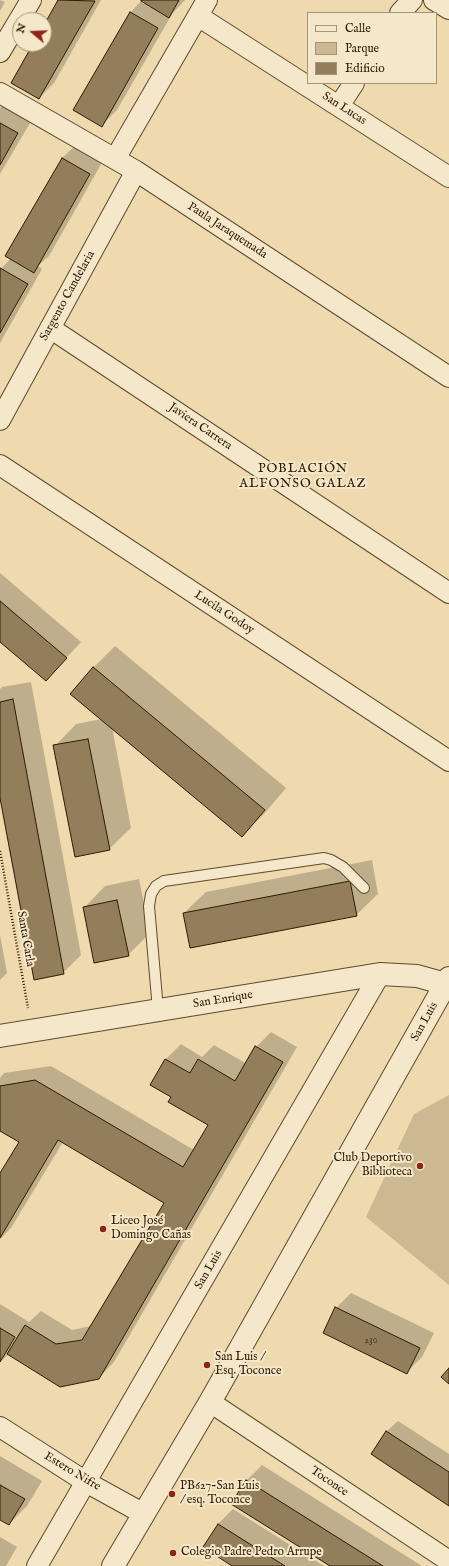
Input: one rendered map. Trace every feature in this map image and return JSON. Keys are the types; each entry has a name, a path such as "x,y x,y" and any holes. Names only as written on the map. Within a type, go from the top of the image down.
{"street":[{"path":"0,52 31,0"},
{"path":"434,0 449,10"},
{"path":"115,159 202,8"},
{"name":"San Lucas","path":"202,8 307,83"},
{"name":"San Lucas","path":"308,84 339,106 449,177"},
{"path":"339,106 353,84"},
{"name":"Paula Jaraquemada","path":"0,93 136,171 449,377"},
{"name":"Sargento Candelaria","path":"0,420 136,171"},
{"name":"Javiera Carrera","path":"50,328 449,593"},
{"name":"Lucila Godoy","path":"0,465 449,762"},
{"name":"San Enrique","path":"0,1036 380,974 417,976 448,983"},
{"name":"San Luis","path":"38,1566 380,974"},
{"name":"San Luis","path":"114,1566 210,1402 448,983"},
{"name":"Toconce","path":"210,1402 449,1561"},
{"name":"Estero Nifre","path":"0,1427 86,1482 144,1514"}],"lane":[{"path":"158,1010 149,906 151,894 156,886 164,881 324,858 344,867 364,888"}],"path":[{"name":"Santa Carla","path":"0,851 33,1031"}],"green space":[{"name":"Club Deportivo Biblioteca","path":"449,1095 449,1285 366,1217 414,1114"}],"building":[{"path":"58,0 95,1 39,99 11,83 28,52 52,52 51,12"},
{"path":"141,0 179,0 169,18"},
{"path":"130,12 158,28 102,127 73,110"},
{"path":"0,123 18,133 0,165"},
{"path":"62,158 90,174 34,273 5,256"},
{"path":"0,268 28,284 0,333"},
{"path":"0,601 67,658 46,681 0,642"},
{"path":"93,667 265,810 242,837 70,694"},
{"path":"13,699 64,974 34,980 0,798 0,702"},
{"path":"88,739 110,850 75,857 53,745"},
{"path":"350,881 357,916 190,948 183,913"},
{"path":"117,900 129,956 94,963 83,907"},
{"path":"255,1046 283,1062 99,1379 60,1387 7,1354 25,1325 56,1344 82,1340 164,1203 58,1140 0,1238 0,1173 19,1142 0,1131 0,1086 35,1080 183,1167 208,1125 168,1102 171,1097 150,1085 165,1059 190,1073 198,1059 235,1081"},
{"path":"335,1307 420,1348 407,1374 323,1333"},
{"path":"0,1328 15,1337 0,1362"},
{"path":"449,1368 449,1384 441,1377"},
{"path":"386,1431 449,1472 449,1506 371,1454"},
{"path":"246,1480 383,1566 330,1566 231,1504"},
{"path":"0,1485 25,1499 9,1525 0,1520"},
{"path":"218,1524 285,1566 232,1566 203,1547"}],"place":[{"name":"Club Deportivo Biblioteca","path":"420,1166"},
{"name":"Liceo José Domingo Cañas","path":"103,1229"},
{"name":"San Luis / Esq. Toconce","path":"207,1365"},
{"name":"PB627-San Luis / esq. Toconce","path":"172,1494"},
{"name":"Colegio Padre Pedro Arrupe","path":"173,1553"}],"district":[{"name":"POBLACIÓN ALFONSO GALAZ","path":"303,476"}]}
